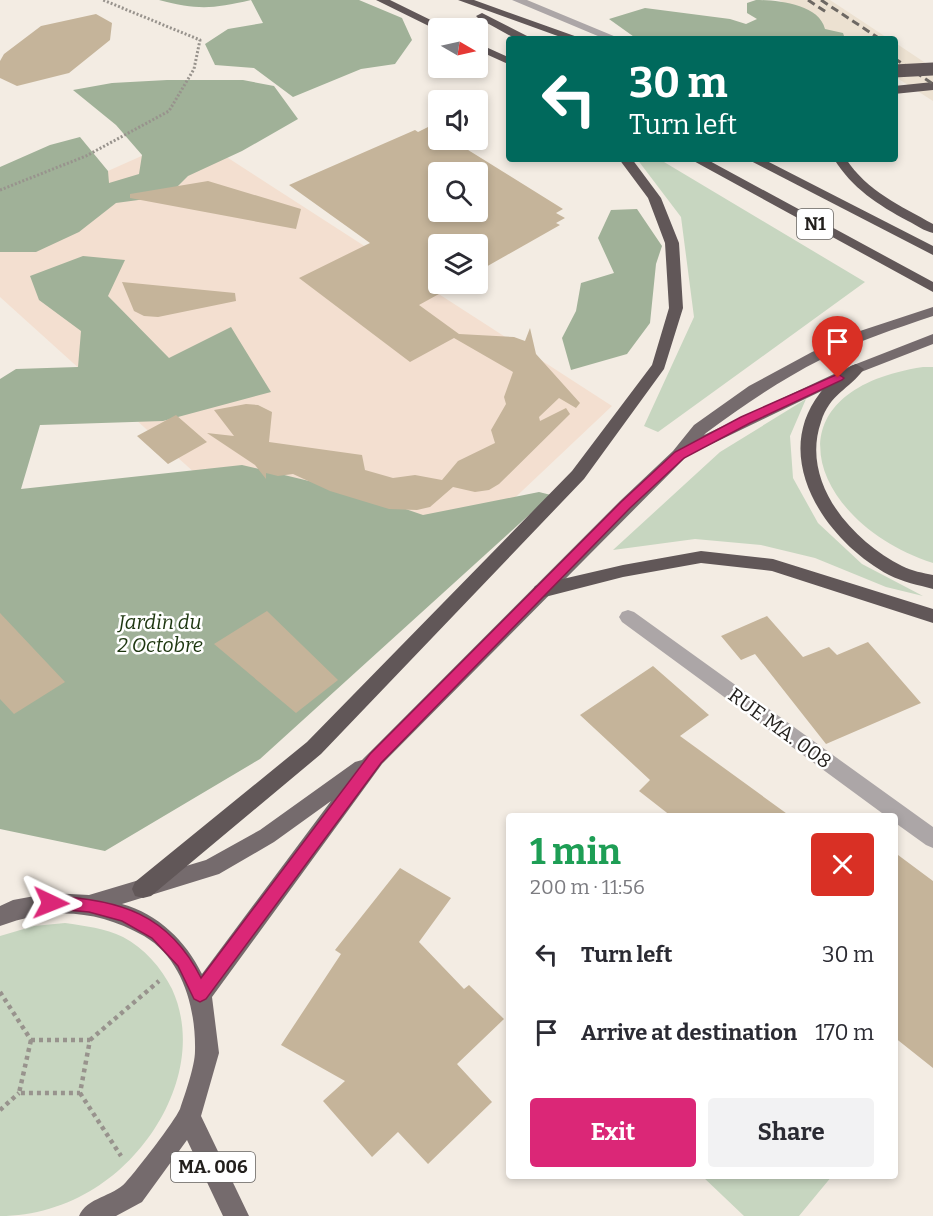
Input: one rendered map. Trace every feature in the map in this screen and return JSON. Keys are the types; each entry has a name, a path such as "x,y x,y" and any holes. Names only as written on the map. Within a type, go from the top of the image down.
{"highway":[{"path":"381,0 428,22"},
{"path":"451,0 519,36"},
{"path":"463,0 568,36"},
{"path":"488,51 506,59"},
{"path":"898,71 933,69"},
{"path":"898,89 933,86"},
{"path":"143,889 314,748 578,475 659,366 676,308 672,243 654,198 626,162"},
{"name":"N1","path":"702,162 933,288"},
{"name":"N1","path":"759,162 933,251"},
{"path":"841,162 844,168 868,192 933,229"},
{"path":"856,369 826,397 809,432 808,468 820,497 847,536 891,568 933,582"},
{"path":"541,591 701,557 773,565 933,616"}],"main road":[{"path":"200,994 375,758 626,505 679,455 699,429 754,390 817,355 865,334 933,311"},
{"path":"679,455 746,420 856,369 933,339"},
{"path":"89,905 212,867 267,836 375,758"},
{"path":"4,909 51,903 89,905 126,915 158,933 184,960 200,994 207,1053 189,1117 133,1192 92,1216"},
{"name":"MA. 006","path":"189,1117 236,1216"}],"street":[{"path":"517,0 607,36"},
{"name":"RUE MA. 008","path":"628,617 897,813"},
{"name":"RUE MA. 008","path":"898,814 933,839"}],"path":[{"path":"0,190 86,156 169,111 194,69 200,40 103,0"},
{"path":"141,1182 80,1094 90,1040 184,960"},
{"path":"0,992 32,1040 19,1094 0,1110"},
{"path":"32,1040 90,1040"},
{"path":"19,1094 80,1094"}],"shaded area":[{"path":"779,0 830,0 884,36 833,36"},
{"path":"898,45 933,68 933,101 898,79"},
{"path":"191,134 428,287 428,294 439,294 612,406 372,633 0,297 0,219"}],"green space":[{"path":"159,0 251,0 205,7"},
{"path":"251,0 359,0 402,18 412,40 395,64 361,69 293,97 254,68 215,65 205,44 228,29 263,23"},
{"path":"756,0 796,5 815,14 825,29 843,33 844,36 633,36 609,19 645,8 730,19 746,24 757,19 747,13 747,3"},
{"path":"243,80 274,86 298,119 242,151 188,176 168,196 116,203 79,232 36,252 0,252 0,167 50,145 80,137 108,171 109,183 139,174 142,155 116,125 73,90 112,83"},
{"path":"639,162 664,162 865,282 658,432 644,426 694,317 681,217"},
{"path":"637,209 662,246 656,264 650,323 627,354 571,370 562,338 576,311 581,283 614,273 598,238 611,210"},
{"name":"Jardin du 2 Octobre","path":"83,256 125,260 108,296 169,358 231,327 271,392 163,421 40,425 21,489 242,465 359,493 423,515 539,492 551,495 260,759 105,851 0,829 0,379 16,369 78,367 81,331 39,300 30,276"},
{"path":"923,367 933,367 933,563 891,544 857,519 834,490 822,460 823,430 839,403 872,381"},
{"path":"806,399 790,436 793,478 818,523 862,564 923,596 886,587 815,558 761,545 695,539 613,550 720,452"},
{"path":"65,923 102,929 123,937 145,952 163,973 172,989 181,1017 183,1045 179,1073 170,1101 156,1127 138,1151 118,1171 95,1188 61,1205 37,1212 0,1216 0,936 34,926"},
{"path":"705,1179 830,1179 799,1216 744,1216"}],"building":[{"path":"96,14 112,23 110,40 69,73 17,86 0,78 0,61 4,54 41,26"},
{"path":"428,127 428,150 468,150 487,162 428,162 428,222 488,222 488,162 563,209 556,213 565,218 556,223 560,225 488,266 488,234 428,234 428,294 439,294 419,305 459,334 514,337 525,341 530,328 536,354 580,403 576,408 559,398 539,417 540,421 566,408 570,414 499,484 489,490 475,492 453,487 430,507 417,510 389,509 330,491 293,474 278,476 266,473 266,479 255,465 207,433 234,436 214,410 246,404 258,405 272,412 269,442 362,455 365,470 393,478 415,475 442,480 458,461 495,443 491,430 506,404 504,397 513,372 454,338 410,362 299,278 370,243 289,185 415,130 418,132"},
{"path":"208,181 301,209 296,229 130,198 130,194"},
{"path":"122,282 235,293 236,301 158,317 144,316 134,311"},
{"path":"176,415 207,442 168,464 137,436"},
{"path":"267,611 338,680 296,713 214,644"},
{"path":"0,613 65,682 14,714 0,699"},
{"path":"767,616 803,657 829,647 837,655 868,642 921,703 826,744 755,654 741,660 721,636"},
{"path":"653,666 709,715 680,736 786,813 667,813 639,791 650,780 580,715"},
{"path":"898,855 933,881 933,1068 898,1040"},
{"path":"400,868 451,898 419,942 464,989 469,985 504,1019 457,1064 492,1102 428,1164 398,1132 372,1157 323,1101 345,1081 281,1045 341,954 335,950"}],"railway":[{"path":"808,0 826,12"},
{"path":"821,0 875,36"},
{"path":"898,61 933,84"}],"route":[{"path":"51,903 89,905 126,915 158,933 184,960 200,994 375,758 626,505 679,455 746,420 838,378"}]}
